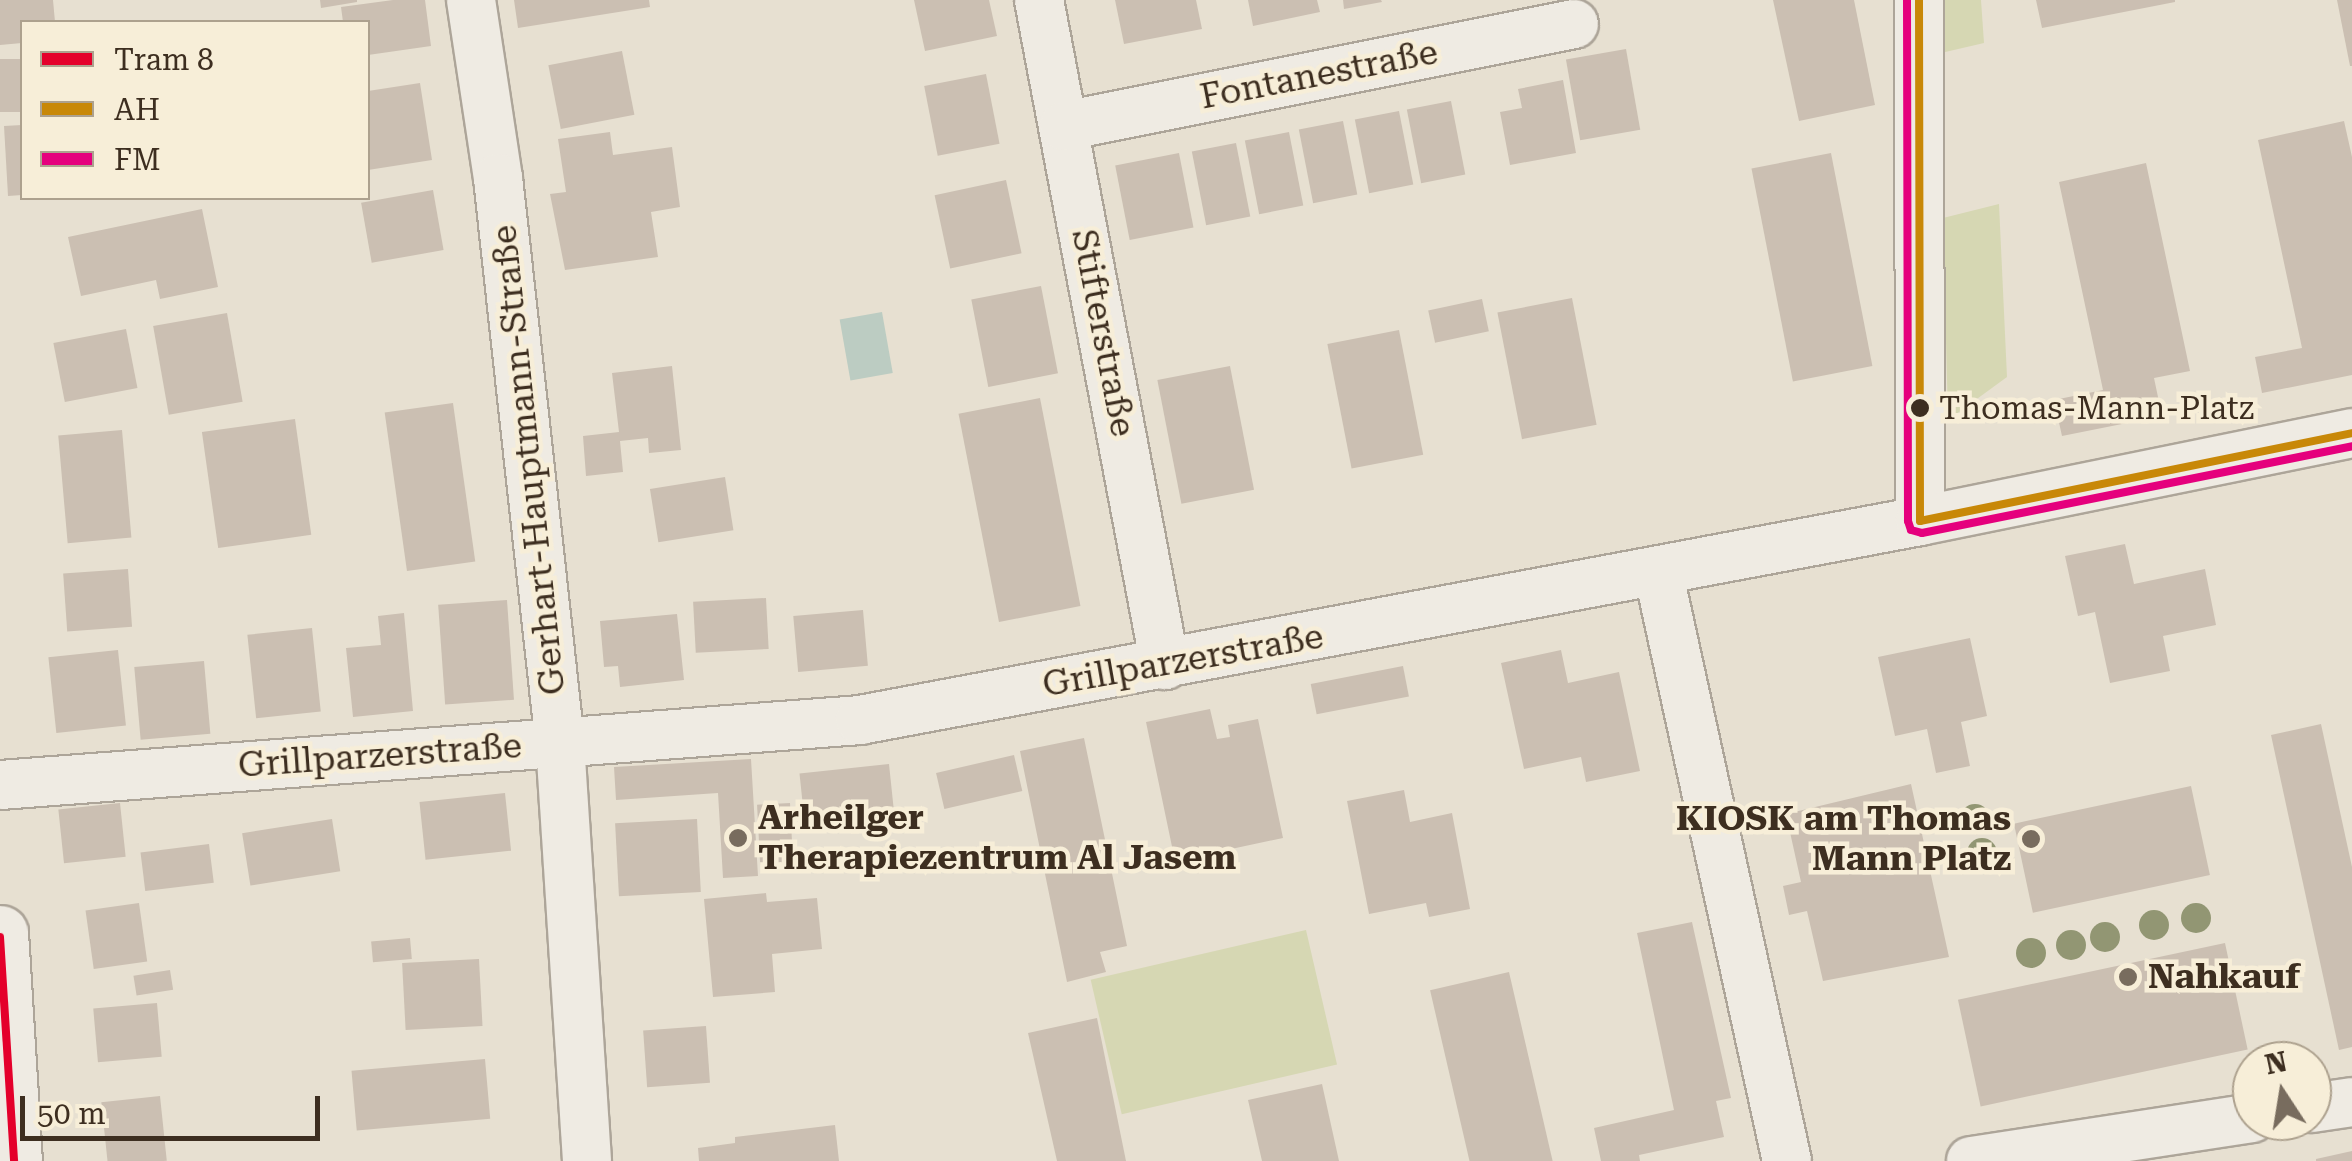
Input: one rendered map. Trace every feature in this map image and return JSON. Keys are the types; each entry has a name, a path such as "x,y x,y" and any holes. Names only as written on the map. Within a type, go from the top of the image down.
{"street":[{"name":"Gerhart-Hauptmann-Straße","path":"472,0 498,178 560,743 587,1161"},
{"name":"Stifterstraße","path":"1039,0 1165,666"},
{"path":"1920,0 1920,521"},
{"name":"Fontanestraße","path":"1064,126 1574,24"},
{"name":"Grillparzerstraße","path":"0,785 860,720 1165,666 1920,521 2352,433"},
{"path":"1658,571 1787,1161"},
{"path":"0,933 14,1161"},
{"path":"1971,1161 2145,1148 2232,1124"}],"green space":[{"path":"1940,0 1981,0 1984,43 1941,53"},
{"path":"1999,204 2007,377 1948,420 1943,218"},
{"path":"1306,930 1337,1064 1122,1114 1091,980"}],"shaded area":[{"path":"882,312 893,373 850,381 840,319"}],"building":[{"path":"0,0 53,0 55,20 20,20 20,43 0,45"},
{"path":"320,0 357,0 357,2 321,8"},
{"path":"425,0 431,46 370,55 370,20 343,20 341,7"},
{"path":"514,0 649,0 650,7 518,28"},
{"path":"914,0 989,0 997,36 925,51"},
{"path":"1115,0 1196,0 1202,29 1124,44"},
{"path":"1248,0 1317,0 1320,12 1253,26"},
{"path":"1343,0 1381,0 1382,2 1344,9"},
{"path":"1773,0 1854,0 1875,105 1799,121"},
{"path":"2036,0 2175,0 2175,2 2042,28"},
{"path":"2337,0 2352,0 2352,66 2350,66"},
{"path":"1626,49 1640,130 1580,140 1566,60"},
{"path":"622,51 634,115 561,129 548,65"},
{"path":"0,59 20,59 20,112 0,112"},
{"path":"986,74 1000,144 938,156 924,86"},
{"path":"1563,80 1576,153 1510,165 1500,112 1522,108 1518,89"},
{"path":"420,83 432,160 370,170 370,91"},
{"path":"1451,101 1465,175 1421,183 1407,110"},
{"path":"1399,111 1413,185 1369,193 1355,120"},
{"path":"1343,121 1357,195 1313,203 1299,130"},
{"path":"2344,121 2352,157 2352,375 2262,393 2255,357 2302,348 2258,140"},
{"path":"20,125 20,195 8,196 4,126"},
{"path":"610,132 613,155 672,147 680,207 651,212 658,257 565,270 550,194 566,192 558,139"},
{"path":"1289,132 1303,206 1259,214 1245,141"},
{"path":"1236,143 1250,217 1206,225 1192,152"},
{"path":"1179,153 1194,228 1130,240 1115,165"},
{"path":"1831,153 1872,366 1793,381 1751,168"},
{"path":"2146,163 2190,371 2154,378 2162,416 2062,436 2054,400 2103,390 2059,182"},
{"path":"1006,180 1022,253 950,269 935,195"},
{"path":"433,190 444,250 372,263 361,203"},
{"path":"202,209 218,287 160,299 156,280 81,296 68,237"},
{"path":"1041,286 1058,373 988,387 971,300"},
{"path":"1572,298 1597,425 1522,439 1497,313"},
{"path":"1482,299 1489,331 1435,343 1428,310"},
{"path":"227,313 243,402 169,415 153,326"},
{"path":"126,329 137,388 65,402 53,343"},
{"path":"1399,330 1423,455 1352,469 1327,344"},
{"path":"672,366 681,450 649,453 648,438 620,441 623,472 586,476 583,436 619,432 612,373"},
{"path":"1230,366 1254,490 1181,504 1157,380"},
{"path":"1040,398 1080,606 999,622 959,414"},
{"path":"453,403 475,561 407,571 385,413"},
{"path":"295,419 311,535 218,548 202,432"},
{"path":"122,430 131,538 68,543 58,436"},
{"path":"725,477 733,530 658,542 650,489"},
{"path":"2125,544 2134,584 2205,569 2216,625 2163,636 2170,671 2110,683 2095,612 2078,616 2065,556"},
{"path":"128,569 132,627 67,631 63,574"},
{"path":"766,598 769,649 696,653 693,602"},
{"path":"507,600 514,700 445,705 438,605"},
{"path":"863,610 868,666 798,672 793,616"},
{"path":"404,613 413,711 353,717 346,648 381,645 378,616"},
{"path":"677,614 684,680 620,687 618,666 604,667 600,621"},
{"path":"312,628 321,712 256,718 247,635"},
{"path":"1970,638 1987,716 1961,722 1970,766 1936,773 1927,729 1895,736 1878,657"},
{"path":"118,650 126,726 56,733 48,657"},
{"path":"1561,650 1568,683 1619,672 1640,771 1586,782 1581,757 1524,769 1501,663"},
{"path":"204,661 210,734 141,740 134,667"},
{"path":"1403,666 1409,696 1317,714 1311,684"},
{"path":"1210,709 1217,739 1230,737 1228,725 1258,719 1283,838 1175,861 1146,722"},
{"path":"2321,724 2352,867 2352,1047 2339,1050 2271,735"},
{"path":"1084,738 1127,946 1100,952 1106,972 1067,982 1020,751"},
{"path":"1014,755 1022,791 944,809 936,773"},
{"name":"Arheilger Therapiezentrum Al Jasem","path":"751,759 758,876 723,878 718,793 616,800 614,767"},
{"path":"889,764 895,823 806,832 799,773"},
{"path":"1911,784 1949,957 1823,981 1807,911 1789,915 1783,886 1801,882 1786,814"},
{"path":"2191,786 2210,875 2033,913 2014,824"},
{"path":"1404,790 1410,822 1452,813 1470,909 1429,917 1426,903 1369,914 1347,801"},
{"path":"505,793 511,851 426,860 419,802"},
{"path":"120,803 126,857 64,863 58,809"},
{"path":"790,803 793,863 760,865 757,805"},
{"path":"332,819 340,871 250,886 242,833"},
{"path":"697,819 701,892 619,896 615,823"},
{"path":"209,844 214,883 145,891 141,852"},
{"path":"766,893 767,902 817,898 822,949 772,954 775,992 713,997 704,899"},
{"path":"139,903 147,961 94,969 86,911"},
{"path":"1692,922 1731,1098 1716,1101 1724,1137 1639,1155 1640,1161 1601,1161 1594,1128 1674,1110 1637,933"},
{"path":"410,938 412,959 373,962 371,941"},
{"path":"2225,943 2246,1041 2232,1041 2232,1053 1981,1106 1958,1000"},
{"path":"479,959 483,1026 406,1030 402,963"},
{"path":"170,970 173,990 137,996 133,976"},
{"path":"1509,972 1553,1161 1470,1161 1430,990"},
{"path":"157,1003 162,1057 98,1062 93,1009"},
{"path":"1097,1018 1126,1161 1057,1161 1028,1033"},
{"path":"706,1026 710,1083 647,1087 643,1030"},
{"path":"485,1059 490,1119 357,1130 352,1071"},
{"path":"1322,1084 1339,1161 1262,1161 1248,1100"},
{"path":"160,1096 167,1161 108,1161 101,1102"},
{"path":"835,1125 839,1161 699,1161 698,1148 735,1143 735,1137"},
{"path":"2352,1151 2352,1161 2316,1161 2316,1159"}],"tram line":[{"name":"8","path":"0,937 14,1161"}],"transit line":[{"name":"FM","path":"1907,0 1911,530 1922,533 2352,446"},
{"name":"AH","path":"1919,0 1920,521"},
{"name":"AH","path":"1920,521 2352,433"}],"place":[{"name":"Thomas-Mann-Platz","path":"1920,408"},
{"name":"Arheilger Therapiezentrum Al Jasem","path":"738,838"},
{"name":"KIOSK am Thomas Mann Platz","path":"2031,839"},
{"name":"Nahkauf","path":"2128,977"}]}
